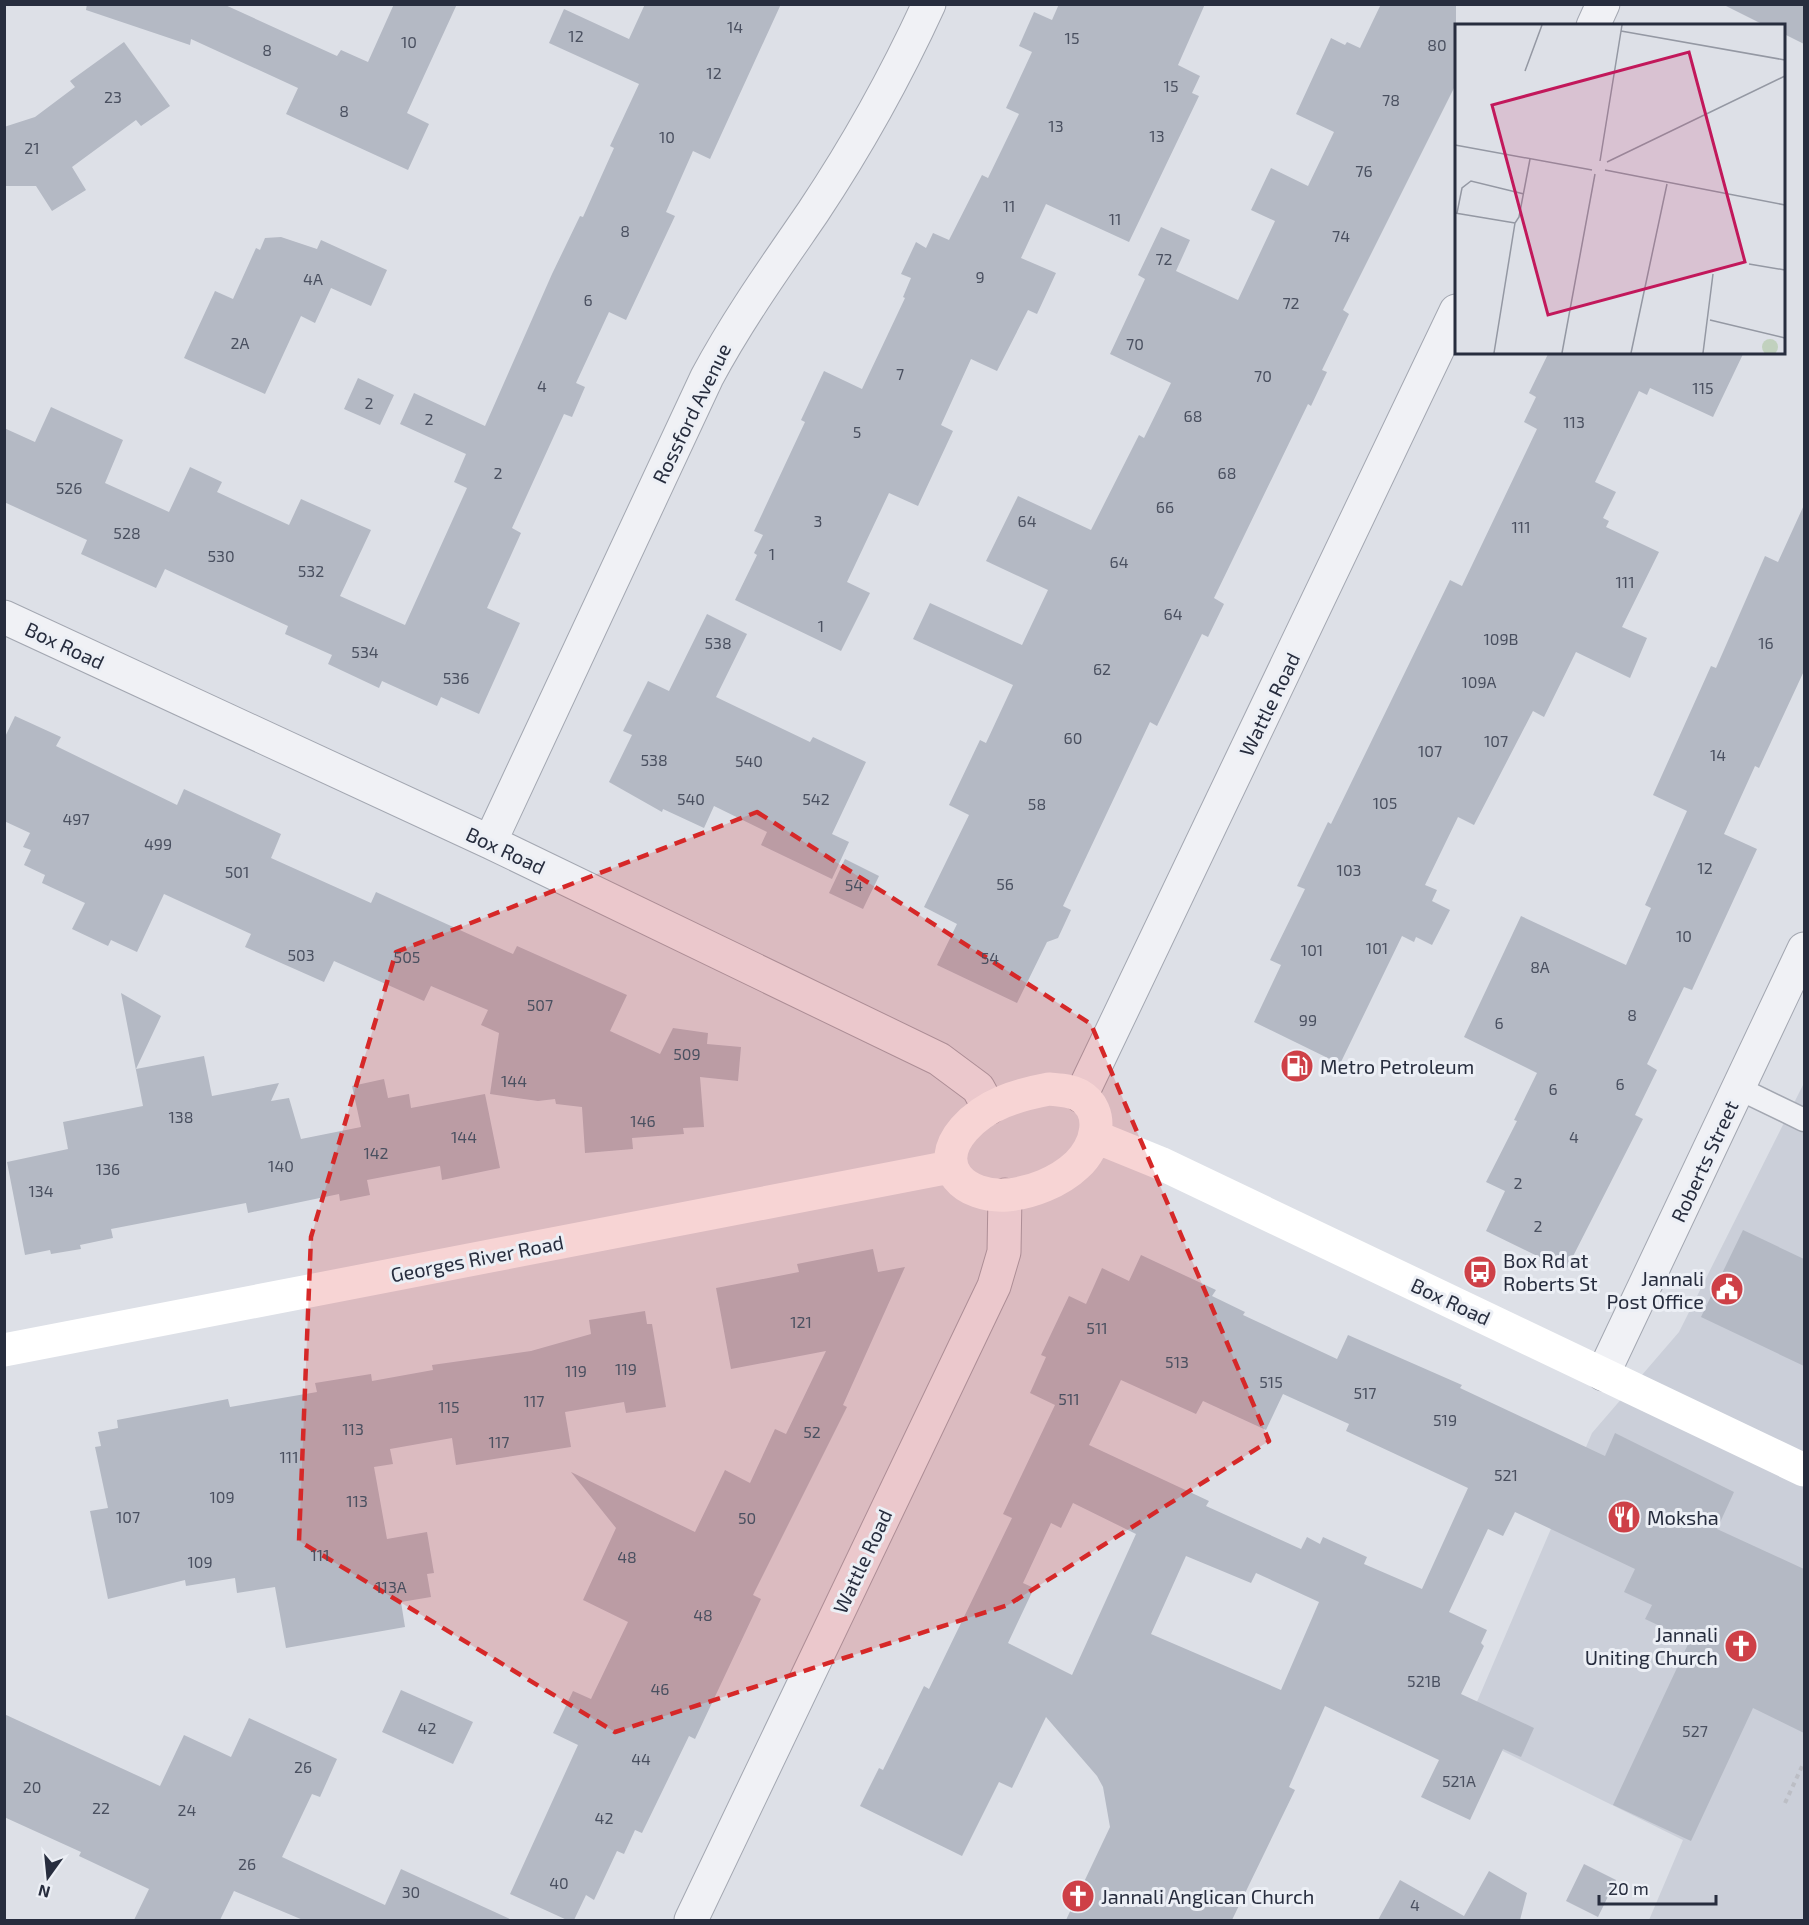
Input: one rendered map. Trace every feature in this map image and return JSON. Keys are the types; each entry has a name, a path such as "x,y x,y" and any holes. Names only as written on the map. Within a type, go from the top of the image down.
{"street":[{"name":"Rossford Avenue","path":"490,842 707,377 735,325 814,210 863,130 929,4"},
{"path":"1594,24 1603,4"},
{"name":"Wattle Road","path":"1081,1096 1455,313"},
{"name":"Box Road","path":"4,617 490,842 939,1059 978,1088 989,1108"},
{"name":"Roberts Street","path":"1603,1374 1804,949"},
{"path":"1049,1089 1068,1090 1081,1096 1092,1108 1097,1122 1096,1137 1090,1151 1077,1165 1062,1176 1026,1192 1005,1195 972,1189 957,1179 950,1167 949,1156 964,1128 989,1108 1006,1099 1049,1089"},
{"name":"Box Road","path":"1096,1137 1160,1163 1804,1470"},
{"name":"Georges River Road","path":"4,1350 950,1167"},
{"name":"Wattle Road","path":"691,1920 994,1286 1004,1252 1005,1195"}],"lane":[{"path":"1738,1088 1804,1120"}],"path":[{"path":"1785,1803 1804,1762"}],"highlighted area":[{"path":"757,812 1091,1024 1269,1441 1008,1605 615,1732 299,1541 311,1237 396,952"}],"shaded area":[{"path":"1804,1083 1804,1920 1649,1920 1683,1840 1464,1732 1592,1433 1679,1332"}],"building":[{"path":"87,4 223,4 337,56 341,50 368,62 394,4 457,4 407,113 429,124 408,170 286,114 298,88 191,39 190,45 86,10"},
{"path":"645,4 781,4 710,159 693,151 666,212 675,216 626,320 609,312 576,383 585,387 572,417 564,414 512,528 521,533 487,608 520,623 479,714 441,697 437,706 382,681 379,688 328,664 332,655 285,634 288,626 165,569 156,588 81,554 87,540 4,502 4,428 35,442 51,407 123,440 105,483 169,512 190,467 222,482 217,492 289,525 301,499 371,530 340,596 405,625 467,488 454,482 466,454 400,424 414,393 485,426 552,274 580,216 583,217 614,148 610,146 639,84 549,43 564,9 629,39"},
{"path":"1059,4 1205,4 1178,65 1200,76 1192,93 1199,96 1129,242 1046,204 1021,258 1056,273 1037,314 1028,310 997,371 971,359 941,425 953,431 918,506 889,493 847,582 870,593 841,651 735,600 757,555 754,553 763,535 754,531 805,422 801,420 824,371 862,389 905,298 903,297 911,278 901,274 916,242 926,248 933,233 949,240 982,175 988,178 1019,114 1006,108 1032,52 1019,46 1034,12 1052,20"},
{"path":"1381,4 1456,4 1455,86 1343,310 1349,314 1322,370 1327,372 1311,406 1308,404 1214,598 1224,604 1208,637 1202,634 1157,726 1150,722 1063,906 1071,910 1058,938 1047,942 1017,1003 937,965 957,924 924,907 969,815 949,805 980,740 986,743 1013,685 913,639 930,603 1022,645 1048,590 986,561 1018,496 1091,530 1139,435 1144,438 1171,383 1110,354 1145,279 1138,275 1161,227 1190,240 1176,271 1238,300 1275,221 1251,210 1271,168 1308,186 1334,132 1296,114 1331,38 1345,45 1347,42 1360,48"},
{"path":"1722,4 1804,4 1804,44 1785,34 1785,24 1762,24"},
{"path":"124,42 170,106 141,126 136,120 72,167 86,190 52,211 36,186 4,186 4,127 35,117 75,87 70,81"},
{"path":"281,237 317,249 321,240 387,270 371,306 331,288 315,323 301,316 265,394 184,358 215,291 233,299 256,248 260,250 265,238"},
{"path":"1548,354 1743,354 1713,417 1650,388 1647,395 1639,391 1595,482 1616,492 1603,518 1609,521 1606,527 1659,552 1622,627 1647,638 1630,678 1576,652 1544,717 1533,711 1474,825 1458,817 1425,885 1437,890 1432,901 1450,910 1432,945 1416,937 1414,942 1402,936 1340,1064 1254,1022 1281,965 1270,960 1305,889 1297,886 1328,822 1331,824 1450,580 1462,586 1537,429 1524,422 1536,397 1529,393"},
{"path":"358,378 394,395 380,425 344,409"},
{"path":"1804,505 1804,671 1759,768 1755,766 1724,834 1757,849 1692,990 1684,987 1647,1064 1657,1070 1635,1115 1643,1119 1566,1270 1486,1231 1505,1191 1486,1182 1517,1121 1514,1120 1537,1073 1464,1037 1521,916 1626,965 1651,908 1645,905 1687,811 1653,795 1711,666 1716,668 1765,556 1778,562"},
{"path":"707,614 747,634 716,697 810,742 813,737 866,762 832,834 849,842 832,879 761,845 767,832 714,806 704,828 663,809 662,812 609,782 632,735 623,731 648,681 669,691"},
{"path":"15,716 61,737 56,746 177,805 184,789 281,834 271,858 371,903 376,892 513,954 517,946 627,995 610,1031 660,1054 673,1028 708,1033 707,1044 741,1047 738,1081 700,1077 704,1127 683,1128 684,1134 632,1138 633,1149 585,1153 582,1107 556,1104 555,1099 538,1101 490,1094 499,1033 481,1025 488,1010 431,986 424,1001 334,961 324,982 245,947 251,934 164,894 137,952 111,940 108,946 72,929 85,903 42,883 45,875 24,865 31,850 23,847 30,833 4,821 4,739"},
{"path":"845,859 879,876 863,909 829,893"},
{"path":"121,993 161,1016 136,1069 204,1056 212,1096 279,1083 271,1101 289,1098 301,1139 361,1127 352,1086 384,1079 388,1098 409,1094 411,1108 485,1094 500,1168 442,1180 440,1166 367,1180 370,1195 340,1201 339,1194 248,1213 246,1203 111,1229 113,1238 80,1245 81,1249 51,1254 50,1250 25,1255 7,1162 68,1149 63,1122 143,1106"},
{"path":"1743,1230 1804,1259 1804,1366 1701,1317"},
{"path":"873,1249 878,1272 905,1267 843,1405 847,1407 753,1595 761,1599 695,1739 689,1736 642,1833 635,1830 624,1854 617,1851 594,1900 586,1895 574,1920 567,1920 510,1894 578,1745 553,1733 573,1691 591,1699 628,1622 583,1600 616,1528 571,1472 695,1532 725,1470 750,1483 775,1429 786,1434 826,1351 731,1369 716,1288 799,1272 797,1264"},
{"path":"1141,1255 1216,1290 1212,1296 1245,1312 1243,1315 1337,1359 1348,1335 1462,1385 1460,1388 1605,1456 1615,1433 1734,1492 1717,1529 1804,1569 1804,1733 1753,1708 1691,1841 1613,1805 1690,1640 1645,1619 1652,1605 1624,1592 1635,1569 1515,1512 1503,1536 1488,1529 1449,1612 1487,1630 1481,1643 1484,1646 1461,1694 1534,1728 1521,1757 1503,1749 1470,1820 1421,1797 1439,1760 1325,1706 1289,1787 1295,1790 1232,1920 1066,1920 1110,1827 1103,1787 1097,1776 1046,1717 1012,1788 999,1782 962,1856 860,1806 879,1768 883,1770 924,1686 929,1689 1012,1518 1003,1514 1055,1405 1030,1393 1046,1357 1041,1355 1069,1296 1086,1304 1102,1268 1129,1281","holes":["1121,1380 1196,1414 1203,1401 1266,1430 1283,1394 1349,1424 1346,1431 1468,1488 1422,1589 1364,1564 1367,1557 1323,1537 1320,1544 1307,1537 1301,1549 1206,1506 1209,1501 1089,1445","1073,1503 1136,1534 1072,1675 1008,1643 1034,1588 1023,1583 1051,1523 1061,1528","1186,1556 1251,1583 1256,1573 1319,1602 1281,1690 1151,1634"]},
{"path":"645,1311 647,1324 652,1324 666,1407 626,1413 624,1402 565,1412 571,1447 456,1465 452,1438 390,1449 393,1464 374,1467 387,1539 427,1532 434,1573 427,1574 431,1597 401,1602 405,1627 286,1648 275,1587 237,1593 235,1578 186,1586 185,1580 108,1599 90,1511 108,1508 95,1447 101,1446 98,1432 118,1428 117,1420 228,1399 230,1407 317,1392 315,1383 371,1374 372,1381 433,1370 432,1365 531,1351 591,1334 589,1320"},
{"path":"401,1690 473,1722 453,1764 382,1732"},
{"path":"4,1714 160,1786 184,1735 231,1757 249,1718 337,1759 320,1797 312,1794 282,1857 385,1905 401,1869 512,1920 303,1920 234,1891 220,1920 134,1920 149,1889 79,1856 81,1852 4,1817"},
{"path":"1584,1864 1616,1880 1598,1917 1566,1901"},
{"path":"1489,1871 1527,1893 1520,1920 1378,1920 1400,1880 1464,1916"}],"place":[{"name":"Metro Petroleum","path":"1297,1066"},
{"name":"Box Rd at Roberts St","path":"1480,1272"},
{"name":"Jannali Post Office","path":"1727,1289"},
{"name":"Moksha","path":"1624,1517"},
{"name":"Jannali Uniting Church","path":"1741,1646"},
{"name":"Jannali Anglican Church","path":"1078,1896"}]}
